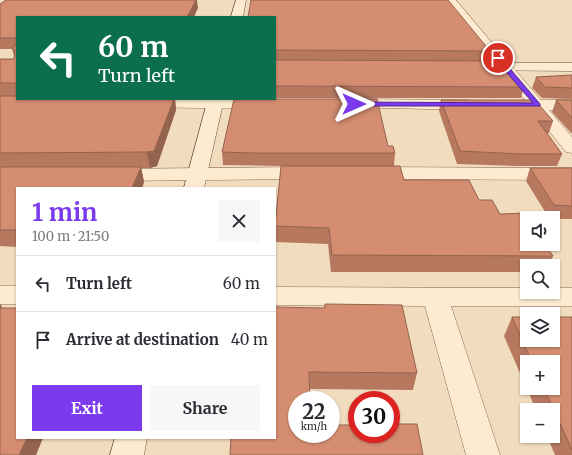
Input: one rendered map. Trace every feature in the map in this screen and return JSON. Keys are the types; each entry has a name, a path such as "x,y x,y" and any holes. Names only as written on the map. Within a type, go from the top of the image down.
{"street":[{"path":"237,16 241,0"},
{"path":"451,0 572,148"},
{"path":"458,67 572,67"},
{"path":"196,180 216,101"},
{"path":"134,104 216,101 278,104"},
{"path":"333,104 572,105"},
{"path":"95,175 166,175 196,180 325,173"},
{"path":"357,173 572,174"},
{"path":"0,295 16,295"},
{"path":"276,296 572,297"},
{"path":"435,297 483,455"},
{"path":"127,455 131,439"}],"building":[{"path":"6,0 196,0 188,16 16,16 16,38 0,38 0,4"},
{"path":"251,0 448,0 490,51 276,50 276,16 248,16"},
{"path":"16,45 16,83 0,83 0,59 14,59 15,50 12,48"},
{"path":"276,60 499,61 511,76 516,76 524,87 276,86"},
{"path":"572,75 572,88 545,87 536,77"},
{"path":"0,96 16,96 16,100 174,100 154,151 0,153"},
{"path":"377,99 388,146 393,146 395,153 252,153 222,152 234,100"},
{"path":"441,100 535,100 553,121 538,121 562,154 521,154 460,151"},
{"path":"556,100 572,100 572,118"},
{"path":"281,166 400,166 404,180 469,180 479,200 492,200 500,214 520,213 520,251 550,251 553,256 332,255 329,228 276,226"},
{"path":"0,167 141,167 132,187 16,187 16,230 0,230"},
{"path":"530,168 572,168 572,206 554,205"},
{"path":"325,304 402,305 417,373 309,372 310,391 288,391 288,443 340,443 340,425 348,425 348,443 400,443 400,424 417,424 423,455 230,455 231,439 276,439 276,307 325,308"},
{"path":"0,308 16,308 16,439 27,439 19,455 0,455"},
{"path":"512,317 520,317 520,335"},
{"path":"560,317 572,317 572,450 560,423 560,403 551,403 547,395 560,395 560,355 529,355 525,347 560,347"}],"route":[{"path":"354,104 538,105 498,58"}]}
